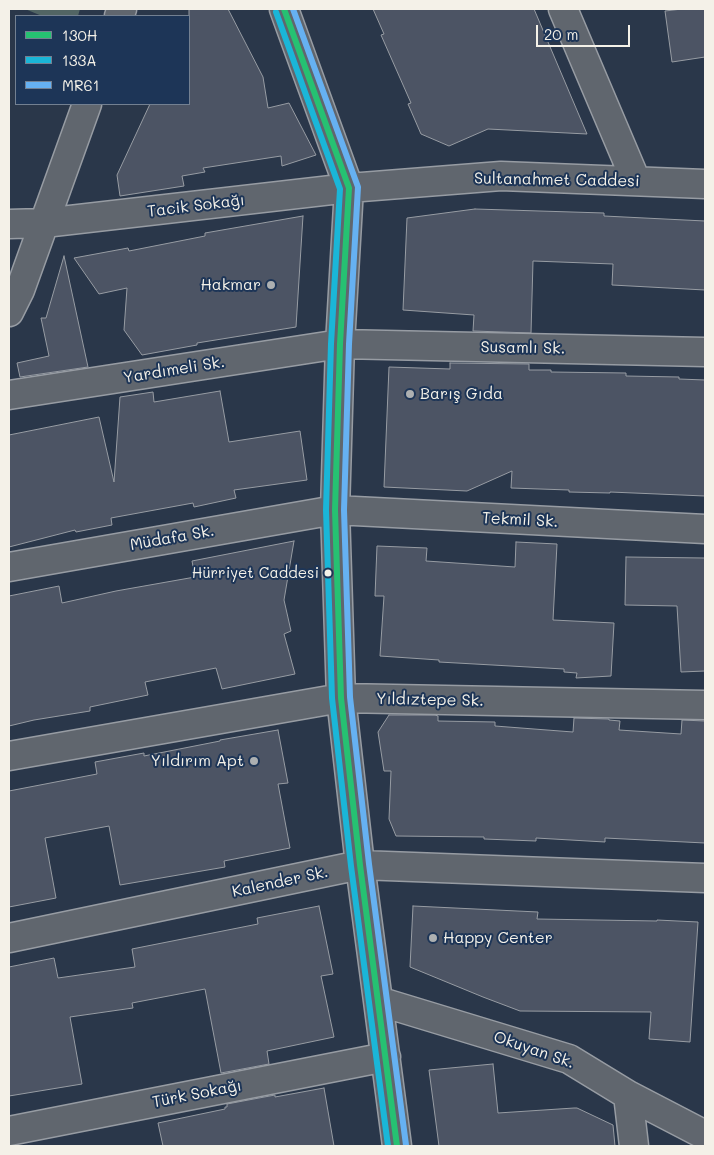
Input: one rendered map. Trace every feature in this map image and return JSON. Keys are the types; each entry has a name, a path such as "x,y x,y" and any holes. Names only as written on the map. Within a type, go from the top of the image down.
{"street":[{"path":"284,9 349,188 340,344 335,510 341,698 360,865 397,1146"},
{"path":"563,9 636,181"},
{"path":"9,312 20,290 87,105"},
{"name":"Sultanahmet Caddesi","path":"349,188 501,176 705,184"},
{"name":"Tacik Sokağı","path":"9,224 44,223 349,188"},
{"name":"Susamlı Sk.","path":"340,344 705,352"},
{"name":"Yardımeli Sk.","path":"9,396 340,344"},
{"name":"Tekmil Sk.","path":"335,510 705,530"},
{"name":"Müdafa Sk.","path":"9,567 335,510"},
{"name":"Yıldıztepe Sk.","path":"9,756 341,698 705,705"},
{"name":"Kalender Sk.","path":"9,938 360,865 705,878"},
{"name":"Okuyan Sk.","path":"378,1001 569,1059 628,1095 701,1125"},
{"name":"Türk Sokağı","path":"9,1130 386,1057"},
{"path":"628,1095 634,1146"}],"shaded area":[{"path":"25,9 80,9 78,15 40,15"}],"building":[{"path":"189,9 228,9 263,77 268,108 289,103 316,155 282,166 281,156 203,168 205,172 182,176 184,186 120,196 117,175 150,105 190,105"},
{"path":"373,9 534,9 587,134 488,129 449,146 421,134 408,104 411,103 381,35 384,34"},
{"path":"705,9 705,57 672,62 665,11"},
{"path":"475,209 604,213 604,216 705,221 705,290 612,285 613,264 533,261 531,333 473,331 474,315 403,310 407,218"},
{"path":"303,216 296,327 197,343 197,345 142,355 124,330 127,288 99,294 74,258 128,248 129,251 205,236 205,233"},
{"path":"64,256 88,367 20,377 17,363 49,356 41,318 46,318"},
{"path":"450,363 529,364 529,370 551,370 551,372 626,373 626,376 679,377 679,379 705,380 705,496 569,492 569,490 511,488 512,471 467,491 384,487 389,367 450,369"},
{"path":"220,391 229,442 300,431 307,480 234,490 236,498 194,507 193,503 111,518 112,525 76,532 75,530 9,547 9,435 99,417 114,482 120,397 153,392 154,402"},
{"path":"294,541 284,600 291,631 284,634 295,674 222,689 216,668 145,682 148,695 90,707 90,711 9,726 9,596 59,586 62,603 195,577 192,561"},
{"path":"516,542 557,544 553,620 614,623 611,676 576,678 577,673 564,672 564,669 439,662 439,660 380,656 384,596 375,596 377,546 427,548 426,561 515,567"},
{"path":"626,557 705,558 705,671 681,672 677,606 625,605"},
{"path":"389,715 435,715 438,716 438,721 495,722 495,726 573,732 574,718 620,721 619,730 681,734 682,720 705,721 705,843 605,838 605,842 536,838 536,841 484,839 484,837 396,836 389,819 391,771 384,771 378,732"},
{"path":"278,730 288,783 278,784 290,848 224,861 225,867 120,885 109,826 45,838 56,898 9,907 9,791 97,774 95,762 144,753 144,756"},
{"path":"319,906 333,974 321,976 334,1037 267,1051 269,1064 221,1073 205,989 132,1003 133,1008 70,1017 82,1084 9,1096 9,967 54,958 58,978 135,967 132,949 258,924 257,918"},
{"path":"413,906 538,912 537,919 698,922 690,1042 649,1039 651,1012 520,1011 410,967"},
{"path":"493,1064 498,1113 577,1108 613,1125 615,1146 439,1146 429,1070"},
{"path":"324,1088 334,1146 163,1146 158,1123 225,1109 227,1104"}],"transit line":[{"name":"130H","path":"284,9 349,188 340,344 335,510 341,698 360,865 397,1146"},
{"name":"MR61","path":"293,9 358,187 349,344 344,510 350,697 369,864 406,1145"},
{"name":"133A","path":"276,12 340,189 331,344 326,510 332,698 351,866 388,1146"}],"place":[{"name":"Hakmar","path":"271,285"},
{"name":"Barış Gıda","path":"410,394"},
{"name":"Hürriyet Caddesi","path":"328,573"},
{"name":"Yıldırım Apt","path":"254,761"},
{"name":"Happy Center","path":"433,938"}]}
